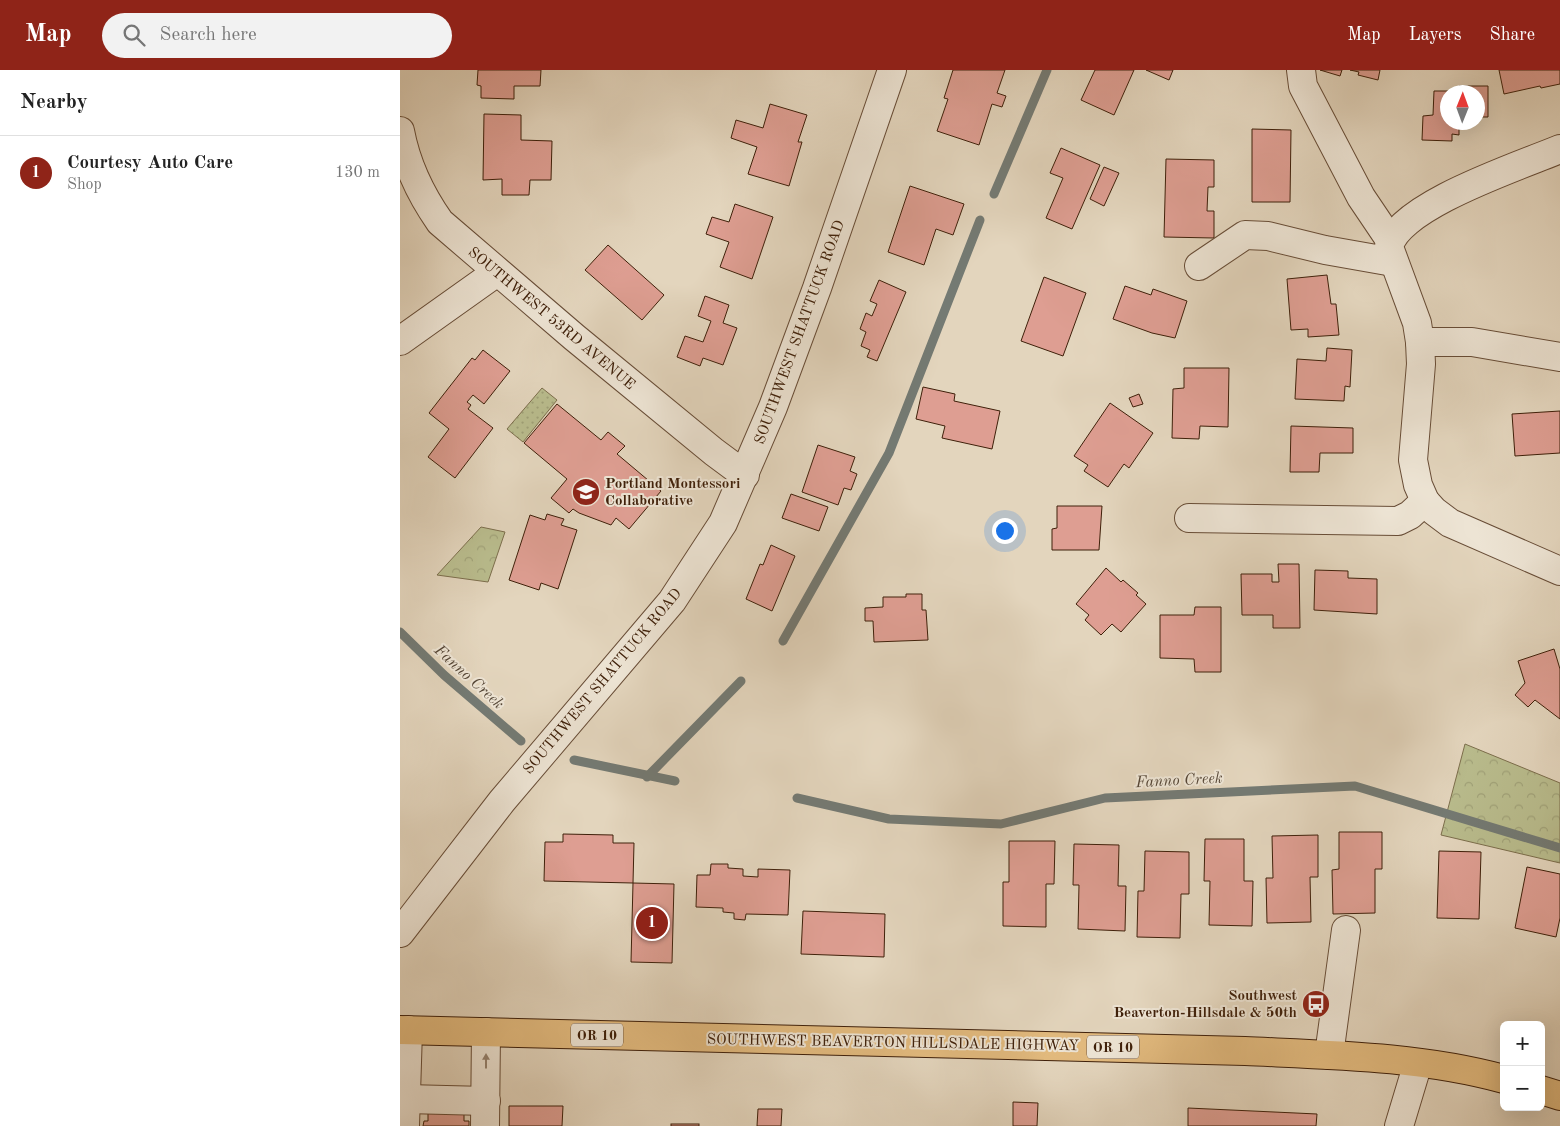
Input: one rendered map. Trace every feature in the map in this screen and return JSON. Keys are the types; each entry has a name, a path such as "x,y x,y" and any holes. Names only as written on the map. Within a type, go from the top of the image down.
{"main road":[{"name":"SOUTHWEST BEAVERTON HILLSDALE HIGHWAY","path":"404,1030 982,1043 1330,1055 1418,1063 1466,1070 1500,1078"},
{"path":"1545,1091 1560,1096"}],"street":[{"name":"SOUTHWEST SHATTUCK ROAD","path":"400,933 502,801 672,601 723,523 746,475 818,288 892,70"},
{"path":"1301,70 1303,86 1361,197 1392,251 1415,317 1420,342 1421,364 1412,460 1418,485 1425,501 1434,511 1450,523 1560,571"},
{"name":"SOUTHWEST 53RD AVENUE","path":"400,131 411,169 429,207 440,222 497,272 714,452 746,475"},
{"path":"1392,251 1392,236 1413,217 1451,194 1560,149"},
{"path":"1199,266 1245,235 1268,236 1326,250 1392,251"},
{"path":"400,341 497,272"},
{"path":"1420,342 1472,342 1560,357"},
{"path":"1189,518 1398,521 1410,515 1425,501"},
{"path":"1330,1055 1346,930"},
{"path":"404,1030 405,1126"},
{"path":"406,1099 486,1113 486,1032"},
{"path":"1399,1126 1418,1063"}],"green space":[{"path":"542,388 557,400 523,442 507,429"},
{"path":"481,527 505,532 488,582 437,575"},
{"path":"1465,744 1560,783 1560,863 1441,835"}],"building":[{"path":"478,70 541,70 540,86 514,86 514,99 481,98 481,86 477,85"},
{"path":"953,70 1005,70 997,93 1006,96 1002,107 992,104 979,145 937,131 948,99 944,98"},
{"path":"1095,70 1134,70 1114,115 1081,100"},
{"path":"1146,70 1173,70 1169,80"},
{"path":"1320,70 1342,70 1340,76"},
{"path":"1350,70 1380,70 1378,80 1358,75 1359,72"},
{"path":"1499,70 1560,70 1560,84 1541,88 1540,86 1504,94"},
{"path":"1485,86 1488,86 1488,117 1485,117"},
{"path":"1434,91 1440,91 1440,130 1459,130 1459,135 1452,134 1452,141 1422,140 1423,116 1433,115"},
{"path":"770,104 807,115 798,142 802,142 789,186 748,174 757,147 731,138 736,120 763,128"},
{"path":"484,114 521,115 521,140 552,141 551,180 530,180 529,195 502,195 502,179 483,180"},
{"path":"1252,129 1291,130 1290,202 1252,202"},
{"path":"1061,148 1100,165 1072,229 1046,218 1063,178 1050,173"},
{"path":"1166,159 1214,160 1214,187 1208,187 1207,211 1214,211 1214,238 1164,237"},
{"path":"1104,167 1119,173 1104,206 1090,199"},
{"path":"910,186 964,204 953,235 936,229 924,265 888,252"},
{"path":"735,204 773,217 752,279 720,267 729,242 706,234 712,217 729,222"},
{"path":"608,245 664,295 642,320 585,270"},
{"path":"1327,275 1331,304 1336,304 1339,335 1308,337 1308,329 1291,330 1287,279"},
{"path":"1044,277 1086,293 1063,356 1021,341"},
{"path":"879,280 906,292 877,361 867,357 870,350 861,346 866,332 860,329 866,313 872,316 877,304 870,301"},
{"path":"1125,286 1151,295 1153,289 1187,301 1175,338 1152,333 1113,319"},
{"path":"705,296 729,305 723,323 737,328 723,365 703,358 700,366 677,357 685,336 703,342 711,321 698,316"},
{"path":"1327,348 1352,350 1350,387 1345,386 1344,401 1295,399 1297,359 1326,361"},
{"path":"483,350 510,371 484,404 473,395 467,402 471,405 468,409 493,428 455,478 428,457 449,429 429,413 472,358 475,360"},
{"path":"1184,368 1229,368 1228,427 1200,426 1199,439 1172,438 1173,389 1184,388"},
{"path":"923,387 955,394 954,401 1000,411 992,449 942,438 945,426 916,419"},
{"path":"1139,394 1143,404 1133,407 1129,398"},
{"path":"1110,403 1153,433 1129,468 1124,464 1108,487 1084,471 1088,465 1074,456"},
{"path":"557,404 601,440 608,432 625,446 617,454 661,491 629,529 616,518 611,525 573,509 569,513 551,498 567,479 524,443"},
{"path":"1560,411 1560,453 1515,456 1512,414"},
{"path":"1291,426 1353,428 1353,453 1320,453 1319,472 1290,472"},
{"path":"818,445 855,457 850,471 857,474 851,490 844,488 838,505 802,492"},
{"path":"791,494 828,507 819,531 782,518"},
{"path":"1057,506 1102,506 1099,550 1052,550 1052,529 1057,528"},
{"path":"547,514 564,519 561,525 577,530 558,589 541,583 539,590 509,580 530,515 545,520"},
{"path":"771,545 795,556 772,611 746,599 760,564 763,565"},
{"path":"1278,564 1299,564 1300,628 1273,628 1273,615 1242,615 1241,574 1272,574 1272,582 1279,582"},
{"path":"1106,568 1121,582 1123,580 1138,593 1136,595 1146,604 1121,632 1112,624 1101,635 1085,620 1089,615 1076,604"},
{"path":"1315,570 1348,571 1348,578 1377,579 1377,614 1314,610"},
{"path":"906,594 922,594 922,610 926,610 928,640 874,642 873,621 865,621 865,608 883,607 883,597 906,597"},
{"path":"1195,607 1221,607 1221,672 1195,672 1194,659 1160,658 1160,615 1194,615"},
{"path":"1554,649 1560,669 1560,719 1535,700 1528,707 1515,695 1525,683 1518,661"},
{"path":"1339,832 1382,832 1382,869 1375,869 1375,913 1333,914 1332,870 1339,869"},
{"path":"563,834 613,835 613,843 634,843 633,883 544,881 545,842 563,842"},
{"path":"1318,835 1318,877 1310,877 1311,922 1267,923 1266,878 1273,878 1272,836"},
{"path":"1205,839 1244,839 1244,881 1253,881 1252,926 1209,925 1210,881 1204,881"},
{"path":"1009,841 1055,841 1054,884 1046,884 1046,927 1003,926 1003,882 1009,882"},
{"path":"1074,844 1119,845 1118,886 1126,886 1125,931 1078,929 1079,885 1073,885"},
{"path":"1145,851 1189,852 1189,894 1181,894 1180,938 1137,937 1138,891 1144,891"},
{"path":"1439,851 1481,852 1479,919 1437,918"},
{"path":"711,864 728,864 728,868 743,869 743,876 758,877 758,869 790,870 788,915 746,914 745,920 734,919 734,913 723,912 723,908 696,907 697,875 710,875"},
{"path":"1527,867 1560,874 1560,918 1556,937 1515,928"},
{"path":"633,883 674,884 672,963 631,962"},
{"path":"803,911 885,914 884,957 801,954"},
{"path":"1013,1102 1038,1103 1037,1126 1013,1126"},
{"path":"509,1106 563,1106 562,1126 509,1126"},
{"path":"1188,1108 1317,1114 1316,1126 1188,1126"},
{"path":"758,1109 782,1109 781,1126 757,1126"},
{"path":"428,1112 464,1113 464,1121 469,1121 469,1126 423,1126 424,1121 428,1121"},
{"path":"671,1124 699,1124 699,1126 671,1126"}],"waterway":[{"path":"994,194 1047,70"},
{"path":"783,641 889,453 980,220"},
{"name":"Fanno Creek","path":"400,632 444,675 521,741"},
{"path":"647,777 741,681"},
{"name":"Fanno Creek","path":"574,760 675,781"},
{"name":"Fanno Creek","path":"797,798 889,819 1001,824 1105,798 1355,786 1560,848"}],"place":[{"name":"Portland Montessori Collaborative","path":"586,492"},
{"name":"Courtesy Auto Care","path":"652,923"},
{"name":"Southwest Beaverton-Hillsdale & 50th","path":"1316,1004"}]}
